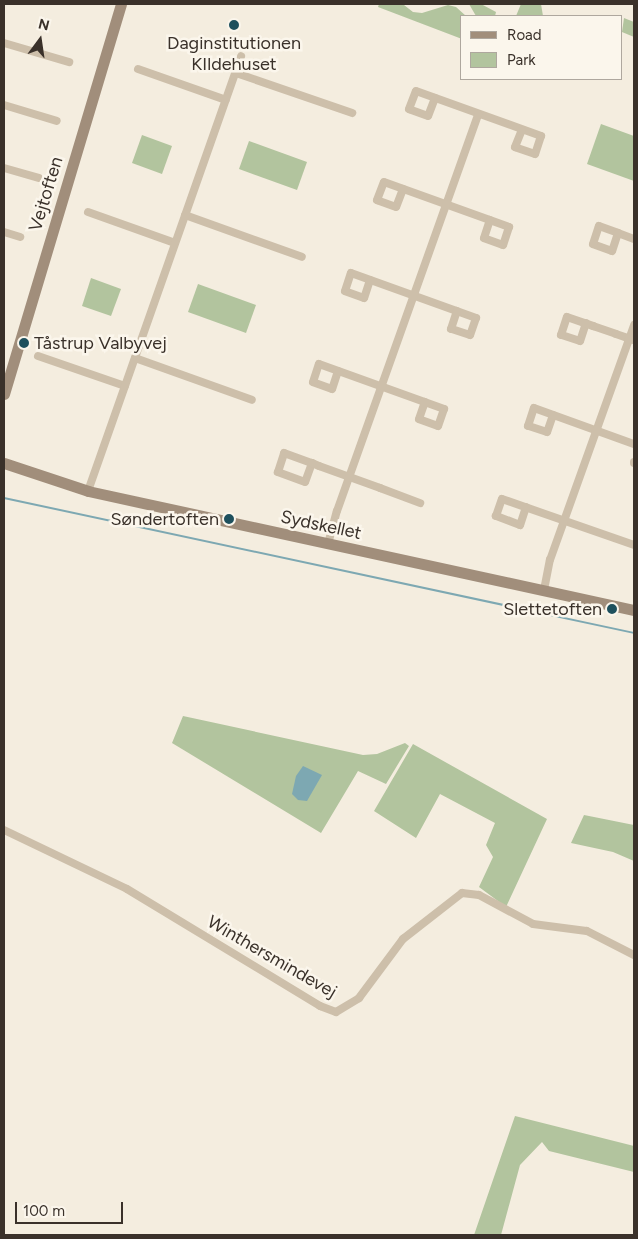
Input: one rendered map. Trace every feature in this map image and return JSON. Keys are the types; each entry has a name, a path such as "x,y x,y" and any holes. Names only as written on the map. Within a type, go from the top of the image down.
{"street":[{"name":"Vejtoften","path":"4,394 120,4"},
{"path":"4,42 69,62"},
{"path":"88,491 241,56"},
{"path":"138,69 226,100"},
{"path":"236,72 352,113"},
{"path":"435,98 522,130"},
{"path":"4,105 57,121"},
{"path":"328,544 478,114"},
{"path":"4,168 39,178"},
{"path":"403,189 490,220"},
{"path":"88,212 175,243"},
{"path":"185,216 302,257"},
{"path":"4,232 20,237"},
{"path":"618,233 634,239"},
{"path":"370,280 457,311"},
{"path":"586,324 632,340"},
{"path":"544,590 565,520 632,340 634,325"},
{"path":"38,356 125,386"},
{"path":"135,358 252,400"},
{"path":"338,371 425,402"},
{"path":"553,414 634,444"},
{"path":"312,463 305,482 278,472 284,453 312,463 350,477 420,502"},
{"name":"Sydskellet","path":"4,462 88,491 634,610"},
{"path":"526,507 634,545"},
{"name":"Winthersmindevej","path":"4,830 127,889 320,1006 336,1012 359,998 403,939 462,893 479,895 533,924 588,931 634,955"}],"green space":[{"path":"379,4 404,5 413,12 422,13 448,5 456,7 465,15 460,15 460,38 378,7"},
{"path":"469,4 481,4 496,12 495,15 475,15"},
{"path":"521,4 541,4 543,15 516,15"},
{"path":"624,18 634,22 634,37 623,32"},
{"path":"601,124 634,136 634,181 587,164"},
{"path":"142,135 172,146 162,174 132,163"},
{"path":"249,141 307,162 297,190 239,169"},
{"path":"91,278 121,289 111,316 82,306"},
{"path":"198,284 256,305 246,333 188,312"},
{"path":"183,716 363,755 377,754 405,743 409,746 386,784 358,771 321,833 172,743"},
{"path":"413,744 547,819 506,907 479,887 493,857 486,845 495,823 440,794 416,838 374,811"},
{"path":"584,815 634,825 634,861 613,852 571,843"},
{"path":"515,1116 634,1146 634,1172 549,1151 542,1142 520,1165 501,1235 474,1235"}],"water":[{"path":"303,766 322,775 307,801 298,800 292,794 296,776"}],"waterway":[{"path":"4,498 634,633"}],"place":[{"name":"Daginstitutionen KIldehuset","path":"234,25"},
{"name":"Tåstrup Valbyvej","path":"24,343"},
{"name":"Søndertoften","path":"229,519"},
{"name":"Slettetoften","path":"612,609"}]}
